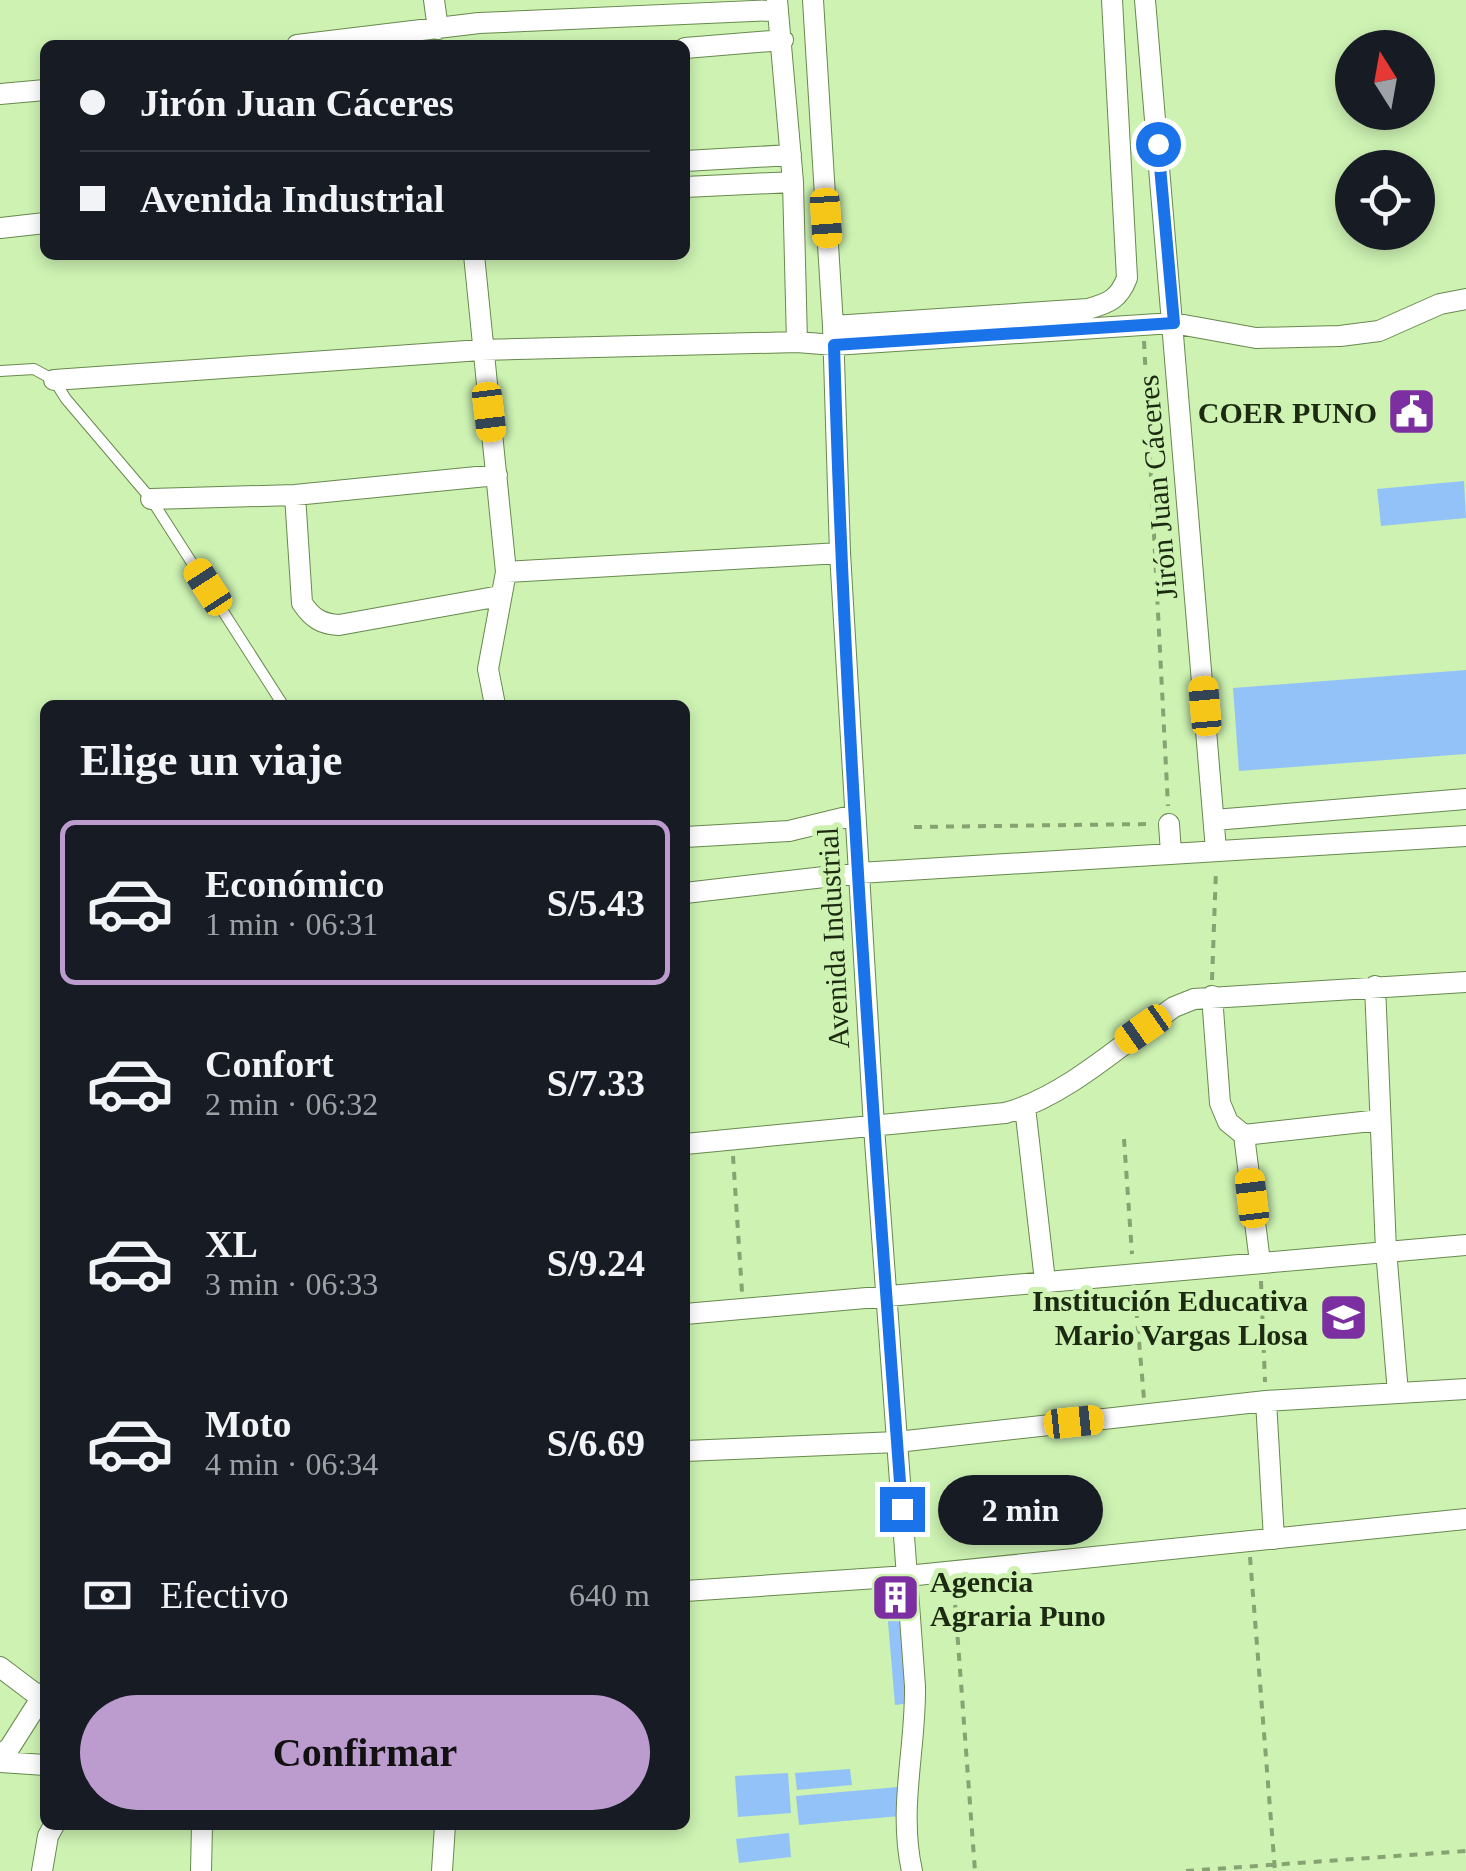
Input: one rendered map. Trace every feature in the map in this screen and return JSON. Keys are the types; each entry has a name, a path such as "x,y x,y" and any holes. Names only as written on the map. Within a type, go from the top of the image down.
{"street":[{"path":"434,0 438,29"},
{"path":"475,0 479,23"},
{"name":"Avenida Industrial","path":"813,0 874,1127 915,1717 904,1804 912,1871"},
{"path":"54,380 481,350 797,342 1108,303 1121,293 1127,278 1112,0"},
{"name":"Jirón Juan Cáceres","path":"1145,0 1216,850"},
{"path":"341,40 479,23 778,5 793,182 797,342"},
{"path":"690,48 782,40"},
{"path":"0,94 40,90"},
{"path":"690,160 791,155"},
{"path":"690,187 793,182"},
{"path":"0,228 40,224"},
{"path":"474,260 506,572 488,669 494,700"},
{"path":"834,336 1174,323 1256,338 1340,336 1379,330 1440,304 1466,299"},
{"path":"151,499 295,494 496,475"},
{"path":"295,494 302,603 311,616 324,624 339,625 500,596"},
{"path":"506,572 840,553"},
{"path":"1214,820 1466,798"},
{"path":"690,836 789,830 856,815"},
{"path":"1169,824 1171,854"},
{"path":"690,892 859,873 1466,836"},
{"path":"690,1144 874,1127 1026,1107 1174,1007 1212,996 1466,982"},
{"path":"1375,986 1386,1250 1398,1393"},
{"path":"1212,996 1220,1103 1228,1122 1244,1135 1260,1262"},
{"path":"1026,1107 1044,1281"},
{"path":"1244,1135 1380,1120"},
{"path":"690,1313 1466,1245"},
{"path":"690,1451 897,1442 1266,1401 1466,1389"},
{"path":"1266,1401 1274,1539"},
{"path":"690,1592 907,1576 1466,1520"},
{"path":"0,1667 40,1695"},
{"path":"0,1759 40,1704"},
{"path":"0,1759 40,1764"},
{"path":"42,1871 51,1830"},
{"path":"202,1830 202,1871"},
{"path":"442,1871 445,1830"}],"lane":[{"path":"0,371 34,369 54,380 151,499 280,700"}],"path":[{"path":"914,826 1169,824 1143,326"},
{"path":"1212,996 1216,850"},
{"path":"732,1142 742,1306"},
{"path":"1260,1262 1266,1401"},
{"path":"1250,1555 1275,1868"},
{"path":"954,1578 975,1871"},
{"path":"1186,1871 1275,1868 1466,1851"}],"building":[{"path":"1464,481 1466,518 1381,526 1377,489"},
{"path":"1466,670 1466,754 1239,771 1233,688"},
{"path":"902,1585 911,1703 895,1705 885,1586"},
{"path":"850,1769 852,1785 797,1790 795,1773"},
{"path":"788,1773 791,1813 738,1817 735,1776"},
{"path":"898,1787 900,1816 799,1825 796,1796"},
{"path":"789,1833 791,1857 739,1863 736,1839"}],"place":[{"name":"COER PUNO","path":"1412,412"},
{"name":"Institución Educativa Mario Vargas Llosa","path":"1343,1317"},
{"name":"Agencia Agraria Puno","path":"895,1598"}],"route":[{"path":"902,1509 874,1127 840,553 834,345 1174,323 1158,144"}]}
